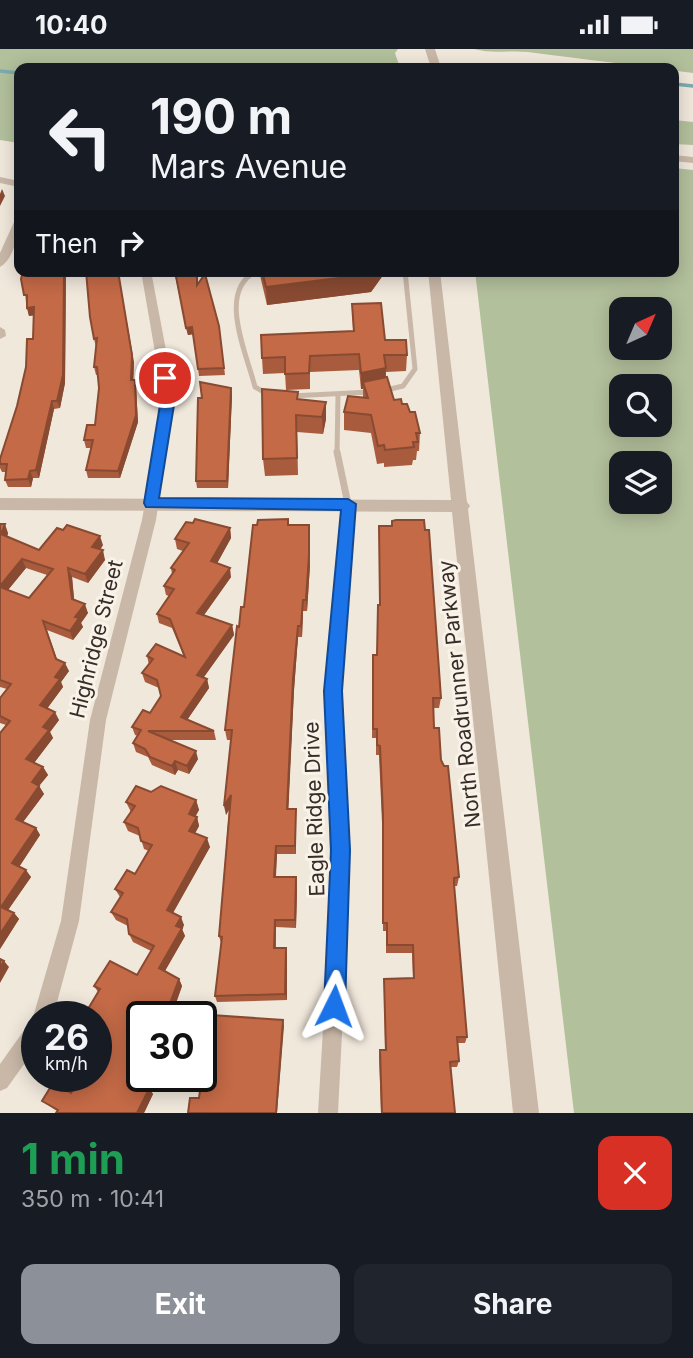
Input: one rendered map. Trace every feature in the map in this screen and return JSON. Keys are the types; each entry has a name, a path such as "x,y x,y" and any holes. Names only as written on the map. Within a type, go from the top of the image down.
{"street":[{"path":"0,264 14,233"},
{"name":"Highridge Street","path":"48,1001 62,956 77,888 103,696 134,585 151,503 167,396 147,277"},
{"name":"North Roadrunner Parkway","path":"434,277 462,506 526,1113"},
{"path":"0,330 0,336"},
{"path":"0,504 462,506"},
{"name":"Eagle Ridge Drive","path":"328,1113 340,883 333,691 348,504"},
{"path":"0,1081 21,1051"}],"lane":[{"path":"247,277 242,280 235,297 255,387 267,395 338,395 397,390 412,381 415,369 406,277"},
{"path":"338,395 337,459 348,504"}],"green space":[{"path":"0,49 398,49 395,53 398,63 14,63 14,142 0,140"},
{"path":"474,49 693,49 693,73 679,71 679,63 614,63 528,52"},
{"path":"679,121 693,122 693,145 679,144"},
{"path":"679,169 693,170 693,1113 574,1113 476,277 679,277"}],"building":[{"path":"64,277 63,375 57,401 52,401 36,470 30,471 28,479 5,480 7,464 0,464 0,459 26,367 27,339 33,339 34,307 27,308 27,295 24,295 21,279"},
{"path":"87,277 119,277 132,355 131,380 135,380 136,415 118,471 86,470 93,440 84,440 87,425 95,425 99,388 97,367 94,367 97,338 94,339"},
{"path":"176,277 197,277 197,285 206,277 219,326 224,368 198,369 192,327 186,328"},
{"path":"264,277 347,277 266,287"},
{"path":"381,303 385,340 406,340 407,355 384,355 386,368 361,373 359,354 310,356 309,373 285,374 285,357 262,358 261,335 354,331 352,304"},
{"path":"387,377 394,400 401,399 410,412 415,412 420,433 416,433 418,442 413,442 414,447 385,450 384,445 378,446 371,415 344,412 348,396 368,398 363,382"},
{"path":"200,382 231,388 227,481 196,481 198,398 202,398"},
{"path":"262,389 298,392 297,399 326,402 322,417 296,415 297,458 263,459"},
{"path":"195,519 230,528 211,561 230,568 197,613 232,625 197,675 207,679 181,717 214,731 148,731 196,751 187,766 175,761 172,766 150,757 145,749 133,743 141,730 132,727 143,710 150,713 161,696 157,680 142,673 153,659 147,656 156,644 185,657 170,619 157,614 174,589 164,586 175,570 171,568 189,543 175,539 186,522 193,523"},
{"path":"288,519 288,525 309,525 309,555 306,600 303,600 301,626 298,626 293,679 287,809 296,809 295,846 276,846 274,877 296,877 295,920 275,920 274,948 286,948 285,994 215,996 222,937 219,936 231,795 224,806 232,730 225,730 237,626 239,627 241,607 244,607 253,525 257,525 258,520"},
{"path":"424,520 425,530 429,530 441,698 433,698 434,728 439,728 441,760 444,766 448,766 459,877 454,878 454,884 467,1037 457,1037 459,1061 450,1062 455,1113 382,1113 380,1050 386,1050 384,979 414,978 413,945 387,945 387,923 383,923 380,746 377,745 377,729 373,729 373,655 377,655 380,605 379,526 392,526 392,521"},
{"path":"0,524 5,524 1,534 39,550 57,528 63,530 67,525 100,536 92,547 103,550 85,574 68,568 72,599 85,604 75,617 79,618 70,631 43,621 56,659 65,663 55,677 60,679 40,705 55,712 43,727 49,730 26,759 43,767 32,782 39,786 16,819 36,828 12,863 26,870 1,907 14,913 0,934 0,733 10,721 0,716 0,698 11,684 0,680 0,587 29,598 53,569 22,559 0,586"},
{"path":"136,786 151,792 161,786 196,800 189,814 197,817 189,831 207,838 167,910 181,917 176,926 182,928 159,968 179,979 171,1001 126,1001 126,1092 148,1092 137,1113 56,1113 58,1110 42,1101 48,1092 112,1092 112,1001 93,1001 100,989 94,986 110,961 137,975 154,946 129,934 127,919 111,912 123,893 115,889 127,870 135,874 152,845 141,841 138,828 124,822 135,806 126,802"},
{"path":"217,1015 283,1020 276,1113 188,1113 190,1098 199,1098 200,1092 217,1092"}],"waterway":[{"path":"0,71 14,72"},
{"path":"679,85 693,86"}],"route":[{"path":"165,378 167,405 151,503 348,504 333,691 334,760 341,850 334,1006"}]}
